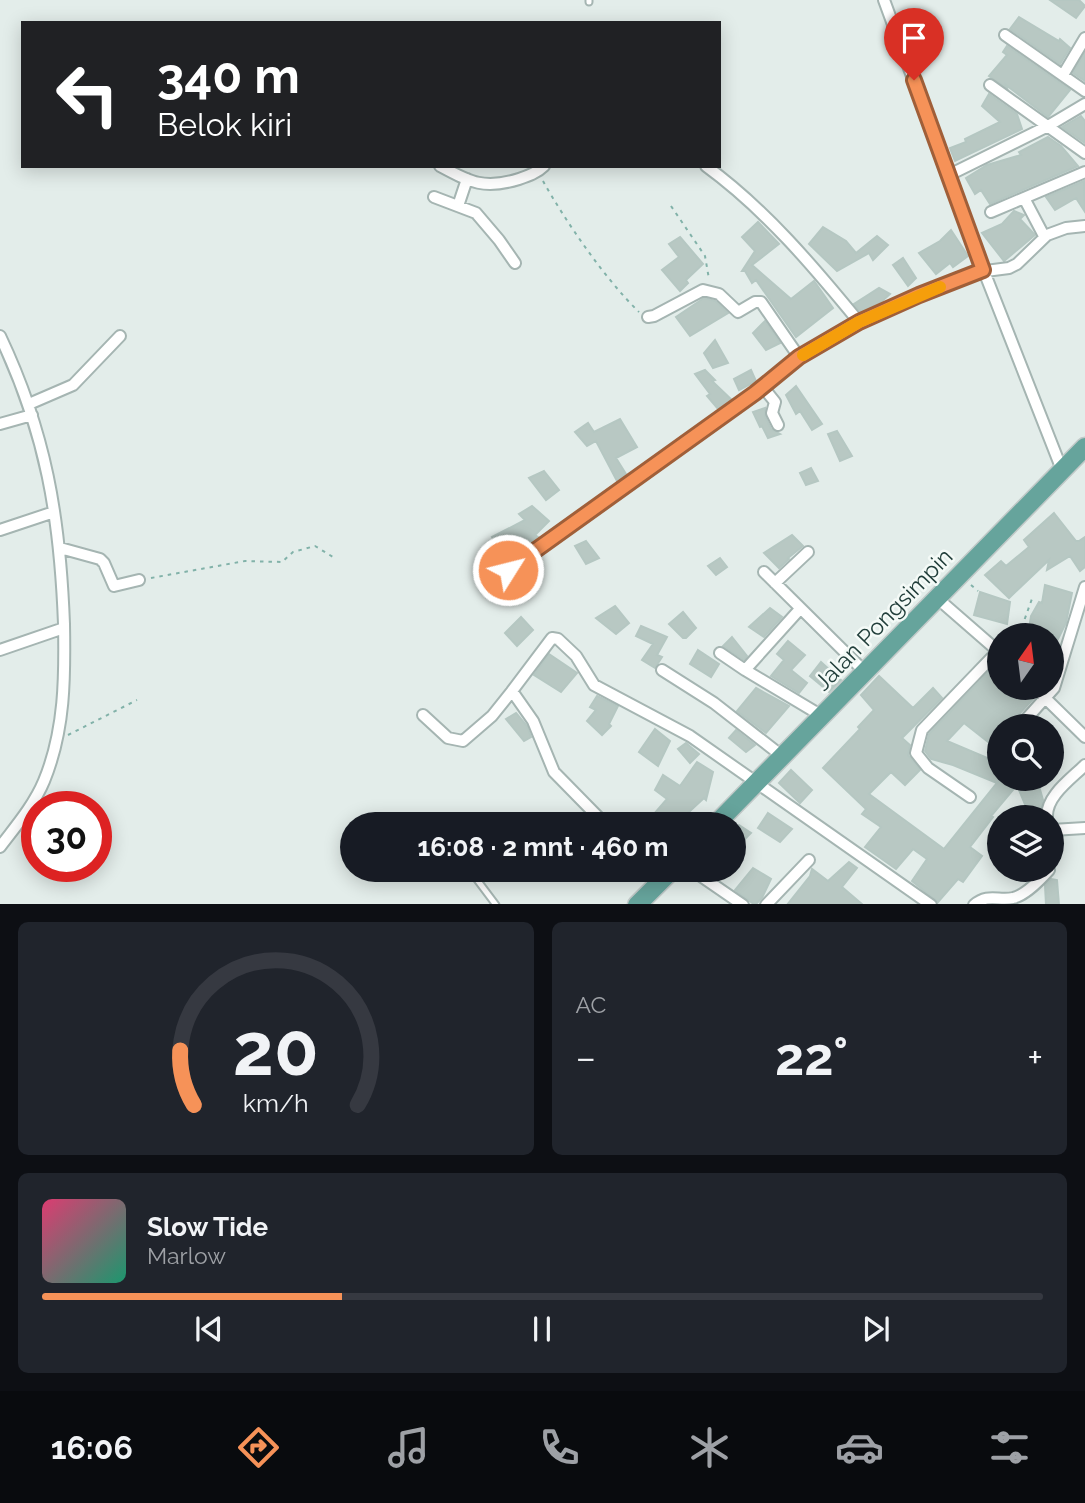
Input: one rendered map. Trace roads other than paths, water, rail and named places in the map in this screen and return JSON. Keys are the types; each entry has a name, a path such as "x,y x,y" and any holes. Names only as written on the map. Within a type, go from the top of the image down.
{"main road":[{"name":"Jalan Pongsimpin","path":"728,812 1085,447"},
{"path":"638,904 657,882"}],"street":[{"path":"884,0 983,270 1062,470"},
{"path":"1005,35 1085,91"},
{"path":"1063,75 1085,38"},
{"path":"990,85 1085,153"},
{"path":"949,175 1048,126 1085,104"},
{"path":"444,168 477,184 494,185 541,169"},
{"path":"708,168 764,215 821,275 859,322"},
{"path":"991,212 1085,172"},
{"path":"458,206 467,180"},
{"path":"434,197 475,213 515,263"},
{"path":"1024,198 1045,236"},
{"path":"508,570 763,387 799,357 859,322 919,295 983,270 1009,268 1017,264 1045,236 1066,228 1085,226"},
{"path":"648,317 697,292 710,290 720,295 738,312 755,302 761,302 799,357"},
{"path":"0,336 31,410 48,470 60,548 65,682 57,740 43,783 35,799 0,847"},
{"path":"0,424 31,410 73,385 120,337"},
{"path":"763,387 775,402 772,413 778,425"},
{"path":"0,530 54,512"},
{"path":"60,548 100,559 114,586 139,580"},
{"path":"775,583 808,552"},
{"path":"764,572 865,672"},
{"path":"1064,657 1085,587"},
{"path":"937,598 987,642"},
{"path":"745,670 800,610"},
{"path":"0,650 64,628"},
{"path":"423,715 448,738 463,741 492,716 547,642 552,638 558,639 576,656 594,685 686,733 930,904"},
{"path":"720,653 822,716"},
{"path":"970,797 928,768 918,757 919,736 968,680 987,663"},
{"path":"662,670 714,703 782,757"},
{"path":"512,691 533,721 554,772 593,812"},
{"path":"1031,714 1044,700"},
{"path":"1048,700 1085,737"},
{"path":"1049,805 1085,765"},
{"path":"1064,829 1085,828"},
{"path":"767,904 808,860"},
{"path":"709,882 742,904"},
{"path":"976,904 986,897 1014,897 1036,882"}],"lane":[{"path":"479,882 495,904"}]}
